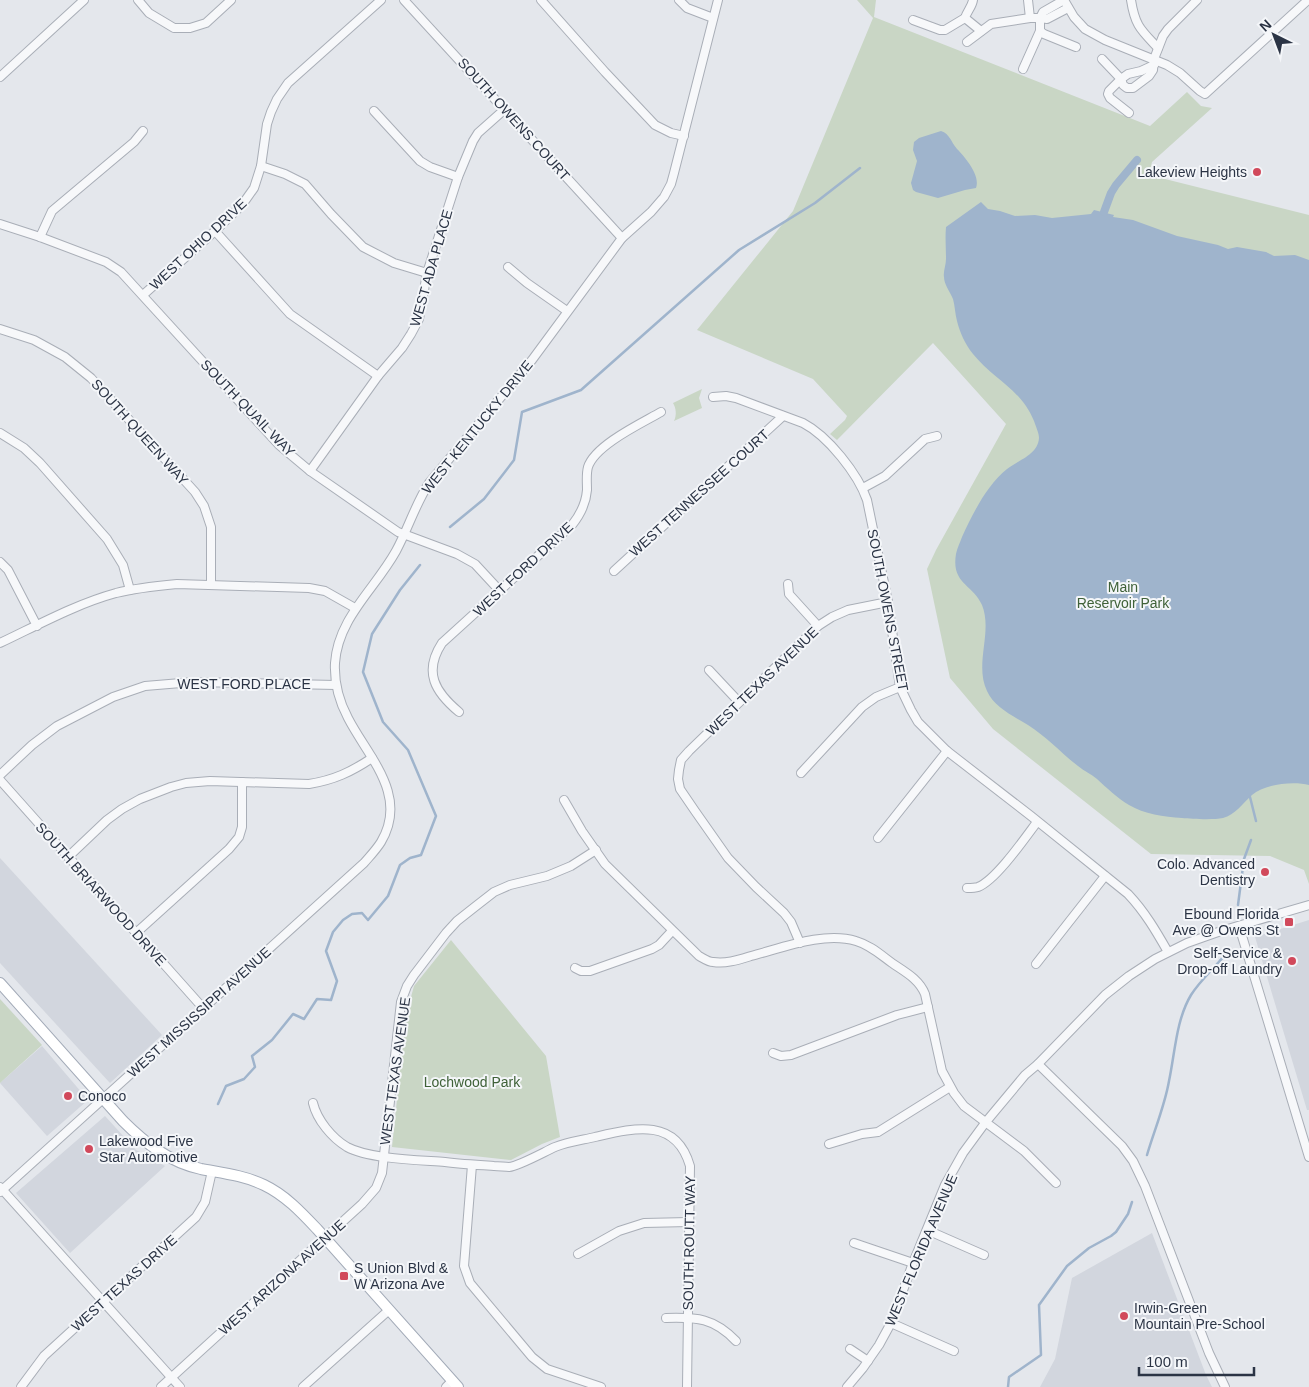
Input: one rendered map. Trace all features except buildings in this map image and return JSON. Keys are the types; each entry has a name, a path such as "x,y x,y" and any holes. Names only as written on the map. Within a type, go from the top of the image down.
{"main road":[{"path":"0,983 134,1132 153,1148 183,1164 248,1178 272,1190 301,1212 389,1310 452,1385"}],"street":[{"path":"0,77 84,0"},
{"path":"138,0 149,13 174,28 190,28 206,23 231,0"},
{"name":"WEST OHIO DRIVE","path":"142,295 242,205 254,188 261,166 267,124 277,99 288,83 381,0"},
{"name":"SOUTH OWENS COURT","path":"404,0 622,238"},
{"path":"541,0 655,125 671,133 684,136"},
{"path":"679,0 687,8 713,18"},
{"name":"WEST KENTUCKY DRIVE","path":"388,824 390,809 389,792 383,777 347,718 336,685 335,662 339,642 346,624 394,555 419,499 429,484 532,360 622,238 659,204 668,191 684,136 718,0"},
{"path":"913,20 944,30 965,18 972,6 972,0"},
{"path":"1028,0 1030,18"},
{"path":"1024,69 1040,31 1040,18 1043,12 1064,0 1079,23 1092,34 1154,62 1174,68 1205,94 1308,0"},
{"path":"1131,0 1139,27 1158,48"},
{"path":"1102,59 1121,79 1123,85 1133,88 1149,76 1153,70 1158,48 1168,29 1197,0"},
{"path":"967,42 991,24 1030,18 1047,19 1068,8"},
{"path":"965,18 981,31"},
{"path":"1040,31 1076,47"},
{"path":"1129,113 1108,94 1109,91 1128,74 1141,71 1154,62"},
{"name":"WEST ADA PLACE","path":"310,471 378,376 402,348 411,334 419,319 427,273 458,177 473,141 478,133 505,109"},
{"path":"374,111 420,161 430,167 458,177"},
{"path":"40,237 52,211 134,142 143,131"},
{"path":"261,166 285,174 305,184 330,214 363,247 394,263 427,273"},
{"name":"SOUTH QUAIL WAY","path":"0,224 106,262 121,272 279,444 310,471 393,529 457,554 475,564 500,591"},
{"path":"215,231 290,314 378,376"},
{"path":"508,267 567,311"},
{"name":"SOUTH QUEEN WAY","path":"0,329 34,340 65,357 91,378 195,492 204,506 211,527 211,585"},
{"name":"SOUTH OWENS STREET","path":"714,398 726,396 736,398 803,423 812,429 844,460 863,488 867,500 888,602 900,687 918,722 947,751 1128,894 1151,922 1168,952"},
{"name":"WEST FORD DRIVE","path":"459,712 446,702 435,684 433,674 434,663 436,652 442,643 572,525 578,517 585,500 590,461 597,452 661,412"},
{"name":"WEST TENNESSEE COURT","path":"614,571 783,416"},
{"path":"0,433 24,448 40,463 107,539 123,565 130,590"},
{"path":"863,488 884,476 925,439 937,436"},
{"path":"0,562 8,570 37,626"},
{"path":"0,643 87,603 103,597 145,587 177,584 318,589 332,594 356,608"},
{"path":"788,584 789,594 818,626"},
{"name":"WEST TEXAS AVENUE","path":"800,943 791,922 784,912 728,858 680,789 678,779 681,760 818,626 848,610 888,602"},
{"path":"709,670 739,702"},
{"name":"WEST FORD PLACE","path":"0,775 32,745 57,726 112,698 145,686 194,682 336,685"},
{"path":"801,773 862,707 876,697 900,687"},
{"path":"878,838 947,751"},
{"path":"68,857 107,820 122,809 140,798 159,791 186,783 210,781 308,784 331,780 352,771 372,758"},
{"name":"SOUTH BRIARWOOD DRIVE","path":"0,780 203,1008"},
{"path":"136,933 229,849 239,837 242,827 242,782"},
{"path":"564,800 582,831 605,864 699,956 711,962 728,962 800,943 827,938 842,938 868,946 911,976 921,986 928,1007 942,1071 950,1087 964,1106 1024,1151 1056,1183"},
{"path":"967,888 977,888 986,882 1004,864 1037,822"},
{"name":"WEST MISSISSIPPI AVENUE","path":"1,1190 364,863 382,840 388,824"},
{"name":"WEST TEXAS AVENUE","path":"383,1156 401,1002 414,975 457,921 494,892 510,885 547,876 571,866 596,850"},
{"path":"1036,964 1105,876"},
{"name":"WEST FLORIDA AVENUE","path":"847,1387 868,1362 891,1323 945,1185 963,1153 985,1122 1025,1075 1106,995 1141,967 1168,952 1203,937 1309,905"},
{"path":"1239,926 1309,1157"},
{"path":"575,968 581,971 590,970 652,949 672,931"},
{"path":"773,1053 781,1056 791,1055 896,1015 928,1007"},
{"path":"1038,1064 1116,1139 1133,1161 1145,1186 1209,1353 1225,1387"},
{"path":"829,1144 862,1134 878,1132 950,1087"},
{"name":"SOUTH ROUTT WAY","path":"313,1103 319,1119 333,1135 343,1144 359,1152 472,1165 511,1167 557,1146 620,1131 657,1130 676,1139 686,1154 690,1166 687,1387"},
{"name":"WEST ARIZONA AVENUE","path":"161,1387 362,1204 376,1188 382,1173 383,1156"},
{"path":"472,1165 464,1266 470,1284 532,1357 547,1369 601,1387"},
{"name":"WEST TEXAS DRIVE","path":"21,1387 44,1356 196,1218 205,1202 212,1171"},
{"path":"1,1190 180,1387"},
{"path":"578,1254 619,1231 644,1223 690,1222"},
{"path":"927,1230 984,1254"},
{"path":"854,1243 913,1263"},
{"path":"303,1387 389,1310"},
{"path":"666,1318 687,1317 699,1319 717,1325 736,1341"},
{"path":"891,1323 954,1352"},
{"path":"850,1349 868,1362"}],"shaded area":[{"path":"0,858 162,1035 110,1083 0,963"},
{"path":"1309,920 1309,1110 1307,1110 1255,937"},
{"path":"42,1046 88,1100 47,1136 0,1083"},
{"path":"105,1116 136,1150 165,1166 70,1253 16,1193"},
{"name":"Irwin-Green Mountain Pre-School","path":"1152,1233 1212,1387 1040,1387 1055,1359 1072,1278"}],"green space":[{"name":"Main Reservoir Park","path":"857,0 876,0 874,17 1150,126 1187,92 1201,106 1212,108 1152,162 1149,175 1309,215 1309,884 1304,870 1270,856 1151,854 993,729 950,678 927,569 1006,424 933,343 837,440 830,434 847,416 813,379 697,330 793,211 873,18"},
{"path":"702,389 699,398 702,408 674,421 676,412 673,403"},
{"name":"Lochwood Park","path":"451,940 546,1056 560,1137 511,1160 392,1147 406,1015 414,986"},
{"path":"0,999 42,1045 0,1083"}],"water":[{"path":"941,131 948,136 968,162 974,172 977,183 976,188 938,198 916,192 913,190 911,183 917,161 913,150 914,142 919,138"},
{"name":"Main Reservoir Park","path":"981,202 988,209 1015,216 1035,215 1052,218 1091,214 1094,210 1114,215 1113,217 1133,220 1177,236 1228,249 1237,247 1266,252 1274,256 1295,255 1309,260 1309,785 1287,784 1264,788 1223,818 1186,818 1148,813 1120,799 1028,725 1010,715 990,697 982,670 986,626 985,615 978,598 957,572 955,564 956,554 971,518 987,491 1007,469 1035,449 1039,438 1034,421 1022,401 981,363 963,338 956,318 953,299 944,280 946,227"}],"waterway":[{"path":"1104,212 1116,185 1137,160"},
{"path":"450,527 484,499 514,460 522,412 581,390 739,250 815,203 860,168"},
{"path":"218,1104 226,1086 244,1079 255,1067 252,1056 272,1040 293,1014 304,1019 317,999 331,1000 337,981 326,951 333,932 343,920 352,914 362,913 368,920 388,896 400,865 410,858 421,855 436,816 408,750 383,722 363,672 372,634 400,590 420,565"},
{"path":"1250,797 1256,821"},
{"path":"1238,905 1244,859 1251,840"},
{"path":"1147,1155 1165,1099 1182,1015 1195,989 1228,951"},
{"path":"1008,1387 1009,1377 1041,1355 1039,1305 1067,1266 1089,1248 1116,1232 1128,1214 1132,1202"}],"place":[{"name":"Lakeview Heights","path":"1257,172"},
{"name":"Colo. Advanced Dentistry","path":"1265,872"},
{"name":"Ebound Florida Ave @ Owens St","path":"1289,922"},
{"name":"Self-Service & Drop-off Laundry","path":"1292,961"},
{"name":"Conoco","path":"68,1096"},
{"name":"Lakewood Five Star Automotive","path":"89,1149"},
{"name":"S Union Blvd & W Arizona Ave","path":"344,1276"},
{"name":"Irwin-Green Mountain Pre-School","path":"1124,1316"}]}
